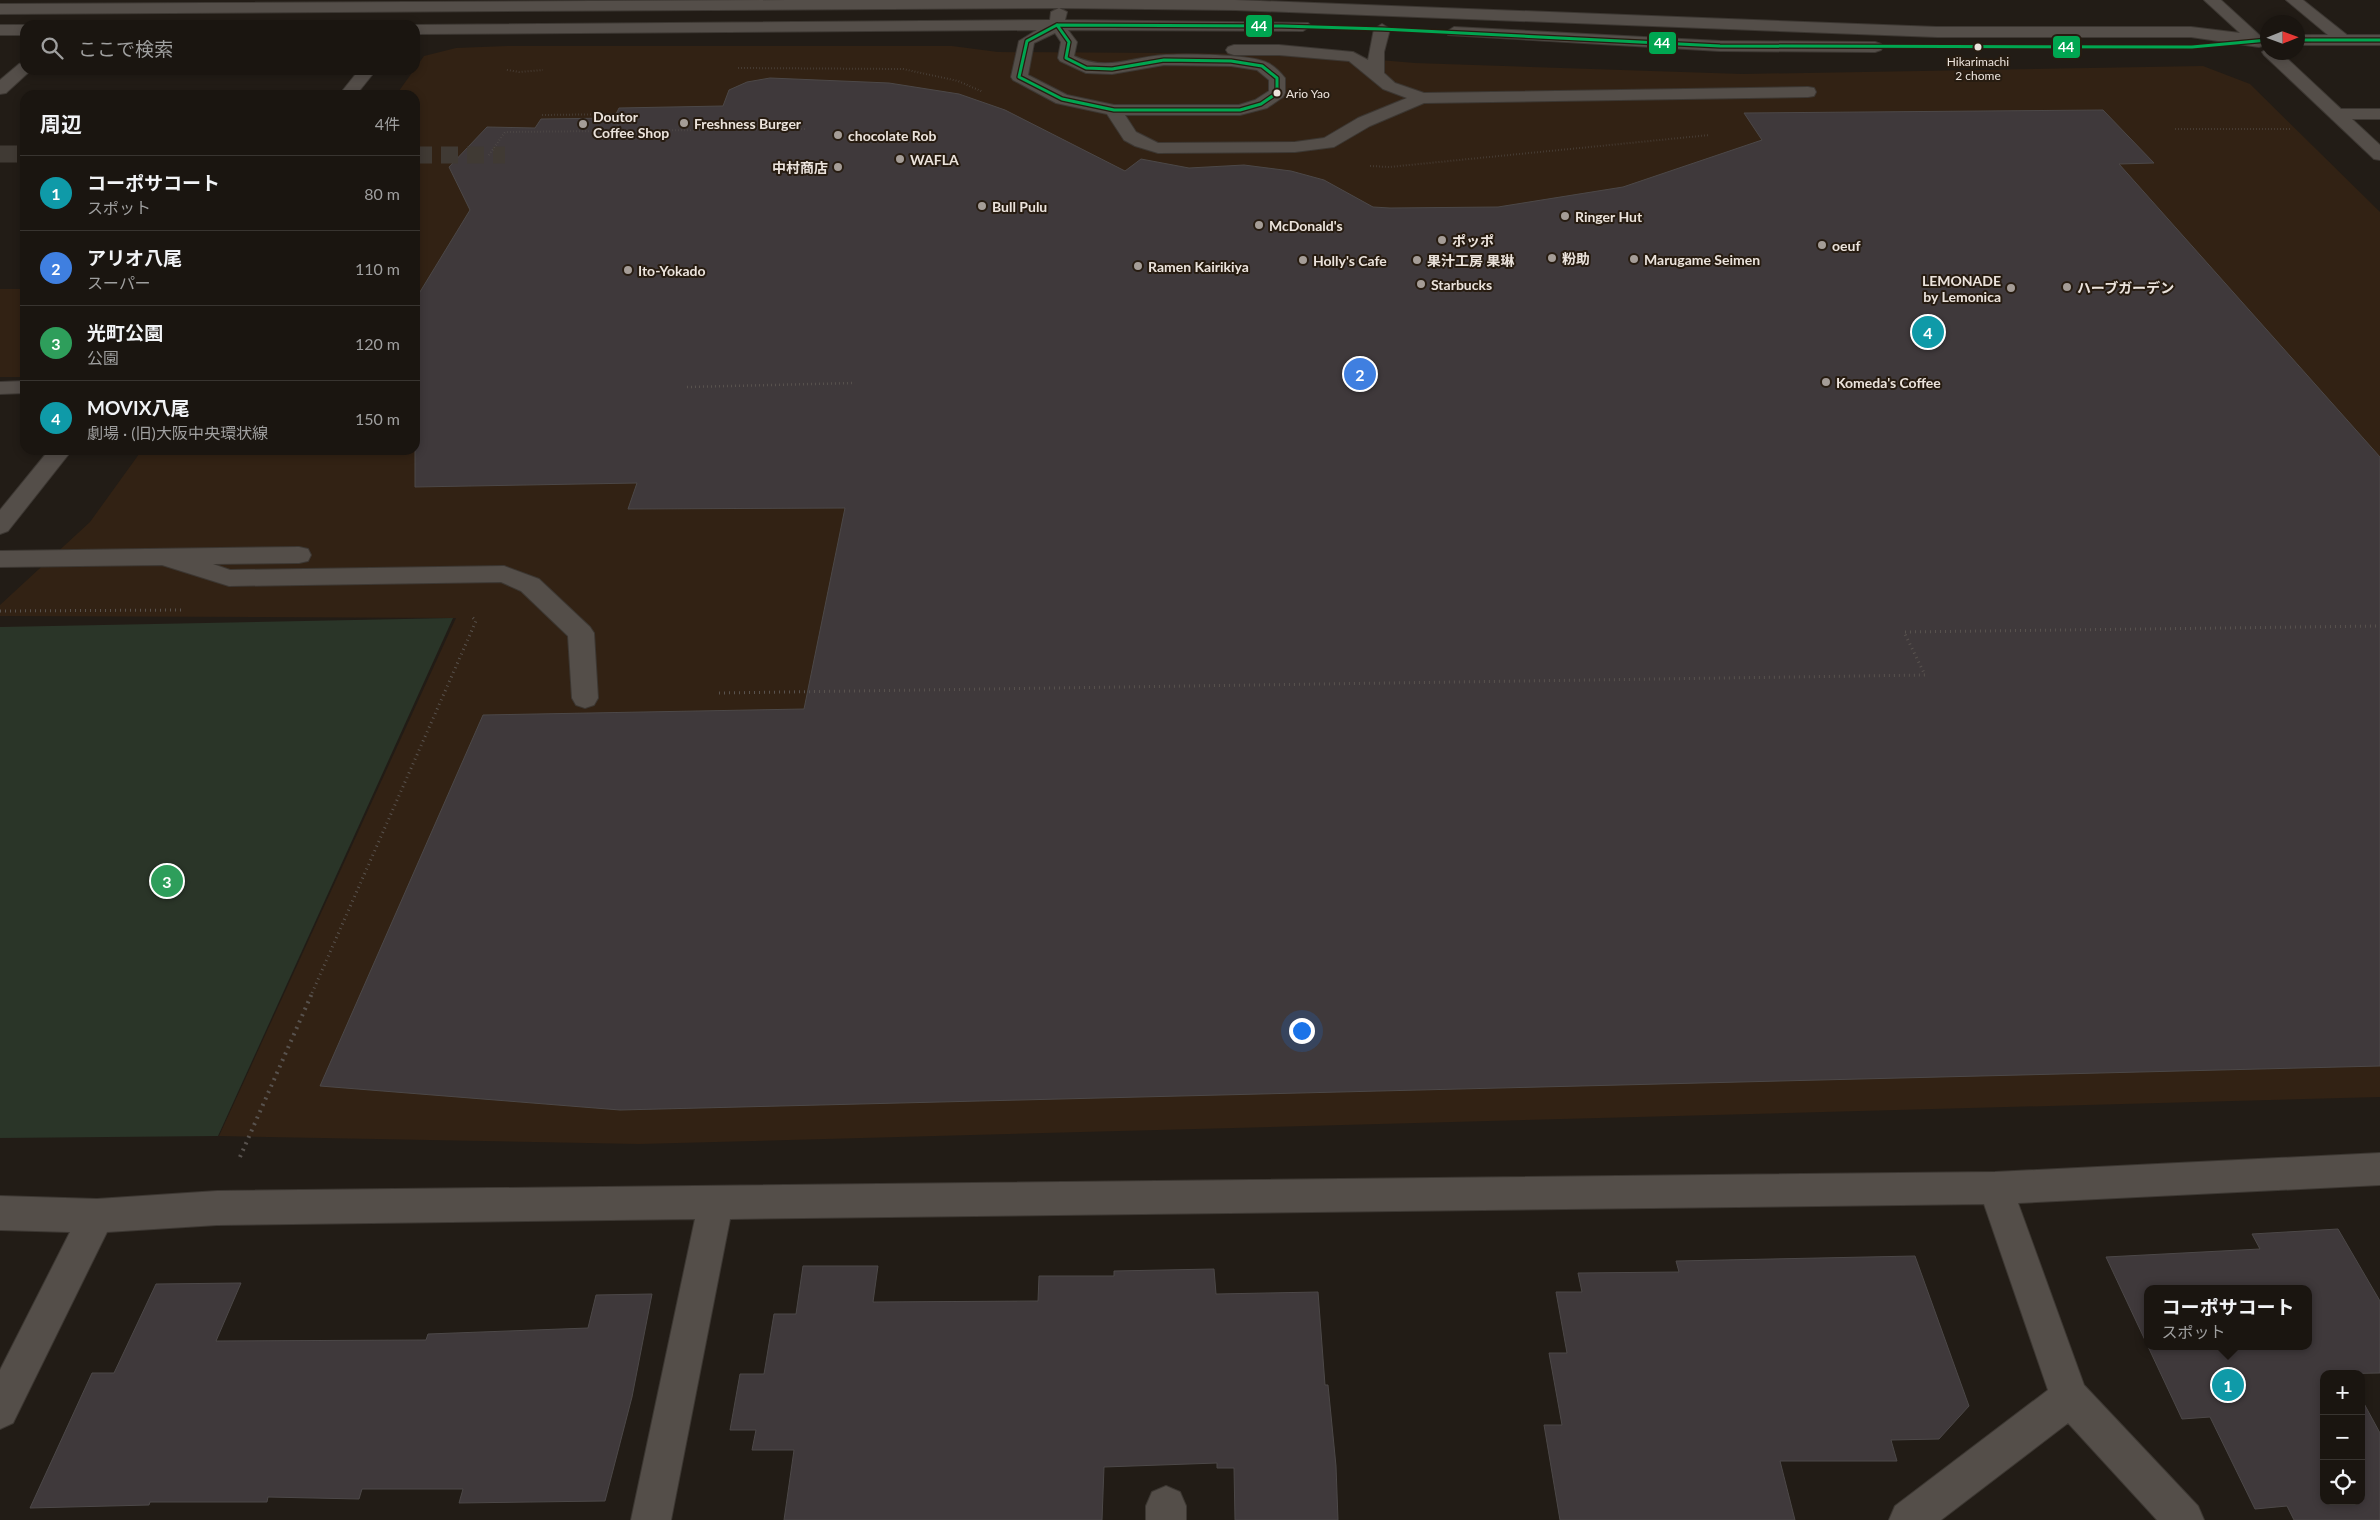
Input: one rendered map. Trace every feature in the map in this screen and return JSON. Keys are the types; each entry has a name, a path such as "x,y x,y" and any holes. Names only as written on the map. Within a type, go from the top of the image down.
{"street":[{"path":"19,8 38,0"},
{"path":"2212,0 2260,42"},
{"path":"2294,0 2343,40"},
{"path":"0,9 437,3 1060,1 1235,5 1419,6 1937,32 2191,32 2260,45"},
{"path":"1060,1 1057,25 1069,42 1066,58 1086,68 1112,69 1164,60 1196,50 1279,50 1353,57 1389,86 1422,98 1808,92"},
{"path":"413,20 437,3"},
{"path":"420,28 1057,25 1282,26 1382,29 1710,46 2260,46"},
{"path":"1057,25 1027,41 1019,77 1062,99 1114,110 1240,110 1261,104 1277,93 1277,78 1262,66 1231,61 1164,60"},
{"path":"1376,74 1376,52 1382,29"},
{"path":"0,30 20,30"},
{"path":"2305,40 2380,40"},
{"path":"2280,60 2380,155"},
{"path":"0,89 20,72"},
{"path":"351,90 364,75"},
{"path":"1114,110 1124,129 1136,142 1158,148 1295,147 1328,143 1364,122 1422,98"},
{"path":"2336,114 2380,114"},
{"path":"0,388 20,388"},
{"path":"0,526 57,455"},
{"path":"0,559 299,555"},
{"path":"164,557 230,578 504,574 530,585 581,633 585,698"},
{"path":"0,1213 97,1216 217,1208 1994,1188 2380,1168"},
{"path":"1994,1188 2070,1397 2184,1520"},
{"path":"650,1520 716,1203"},
{"path":"0,1410 97,1216"},
{"path":"1909,1520 2070,1397"}],"path":[{"path":"542,115 624,114 615,131"},
{"path":"490,155 505,132 806,129"},
{"path":"2175,129 2301,129"},
{"path":"687,387 855,384"},
{"path":"0,611 186,610"},
{"path":"217,1208 476,621 466,612"},
{"path":"719,693 1925,675 1904,632 2380,626"}],"shaded area":[{"path":"507,46 952,46 998,52 1309,54 1415,63 1742,74 2203,66 2250,84 2380,212 2380,1097 639,1144 219,1136 456,618 0,616 0,605 90,522 138,455 420,455 420,90 400,90 410,75 420,75 420,62 424,56 456,48"},
{"path":"0,289 20,289 20,377 0,377"}],"green space":[{"path":"453,618 218,1136 0,1138 0,627"}],"building":[{"path":"770,78 889,83 959,94 1005,110 1125,171 1141,159 1189,168 1244,165 1291,171 1324,180 1373,207 1390,208 1498,207 1623,187 1762,140 1744,113 2103,110 2154,163 2119,164 2380,457 2380,1066 620,1110 320,1086 483,715 804,709 845,508 628,509 637,483 415,487 415,455 420,455 420,292 470,210 449,167 487,127 535,128 541,119 614,118 619,108 723,106 729,90 747,82"},
{"path":"2338,1229 2380,1301 2380,1373 2365,1373 2365,1370 2320,1370 2320,1505 2365,1505 2365,1405 2380,1433 2380,1520 2294,1520 2287,1506 2255,1509 2210,1417 2182,1419 2150,1350 2312,1350 2312,1285 2144,1285 2144,1338 2106,1257 2260,1249 2252,1234"},
{"path":"1915,1256 1969,1406 1939,1439 1891,1440 1897,1461 1780,1461 1795,1520 1560,1520 1544,1425 1562,1425 1549,1353 1567,1353 1556,1292 1582,1292 1578,1273 1679,1272 1676,1261"},
{"path":"803,1266 878,1266 873,1302 1038,1301 1039,1276 1114,1276 1114,1271 1214,1269 1216,1294 1318,1292 1325,1385 1328,1385 1336,1466 1338,1520 1235,1520 1234,1468 1217,1468 1217,1463 1104,1467 1102,1520 784,1520 794,1450 752,1450 756,1430 730,1430 740,1374 764,1374 774,1314 796,1314"},
{"path":"241,1283 216,1341 426,1340 428,1334 588,1328 596,1295 652,1294 632,1397 605,1501 459,1503 463,1489 362,1489 359,1499 268,1497 267,1502 150,1502 149,1505 30,1508 92,1373 114,1373 156,1284"}],"tunnel":[{"path":"0,154 20,154"},
{"path":"420,155 505,155"}],"transit line":[{"name":"44","path":"1057,25 1282,26 1382,29 1720,46 2192,47 2260,41"},
{"name":"44","path":"1057,25 1069,42 1066,58 1086,68 1112,69 1164,60 1231,61 1262,66 1277,78 1277,93 1261,104 1240,110 1114,110 1062,99 1019,77 1027,41 1057,25"},
{"name":"44","path":"2305,40 2380,40"}],"place":[{"name":"Hikarimachi 2 chome","path":"1978,47"},
{"name":"Ario Yao","path":"1277,93"},
{"name":"Freshness Burger","path":"684,123"},
{"name":"Doutor Coffee Shop","path":"583,124"},
{"name":"chocolate Rob","path":"838,135"},
{"name":"WAFLA","path":"900,159"},
{"name":"中村商店","path":"838,167"},
{"name":"Bull Pulu","path":"982,206"},
{"name":"Ringer Hut","path":"1565,216"},
{"name":"McDonald's","path":"1259,225"},
{"name":"ポッポ","path":"1442,240"},
{"name":"oeuf","path":"1822,245"},
{"name":"粉助","path":"1552,258"},
{"name":"Marugame Seimen","path":"1634,259"},
{"name":"Holly's Cafe","path":"1303,260"},
{"name":"果汁工房 果琳","path":"1417,260"},
{"name":"Ramen Kairikiya","path":"1138,266"},
{"name":"Ito-Yokado","path":"628,270"},
{"name":"Starbucks","path":"1421,284"},
{"name":"ハーブガーデン","path":"2067,287"},
{"name":"LEMONADE by Lemonica","path":"2011,288"},
{"name":"MOVIX八尾","path":"1928,332"},
{"name":"アリオ八尾","path":"1360,374"},
{"name":"Komeda's Coffee","path":"1826,382"},
{"name":"光町公園","path":"167,881"},
{"name":"コーポサコート","path":"2228,1385"}]}
